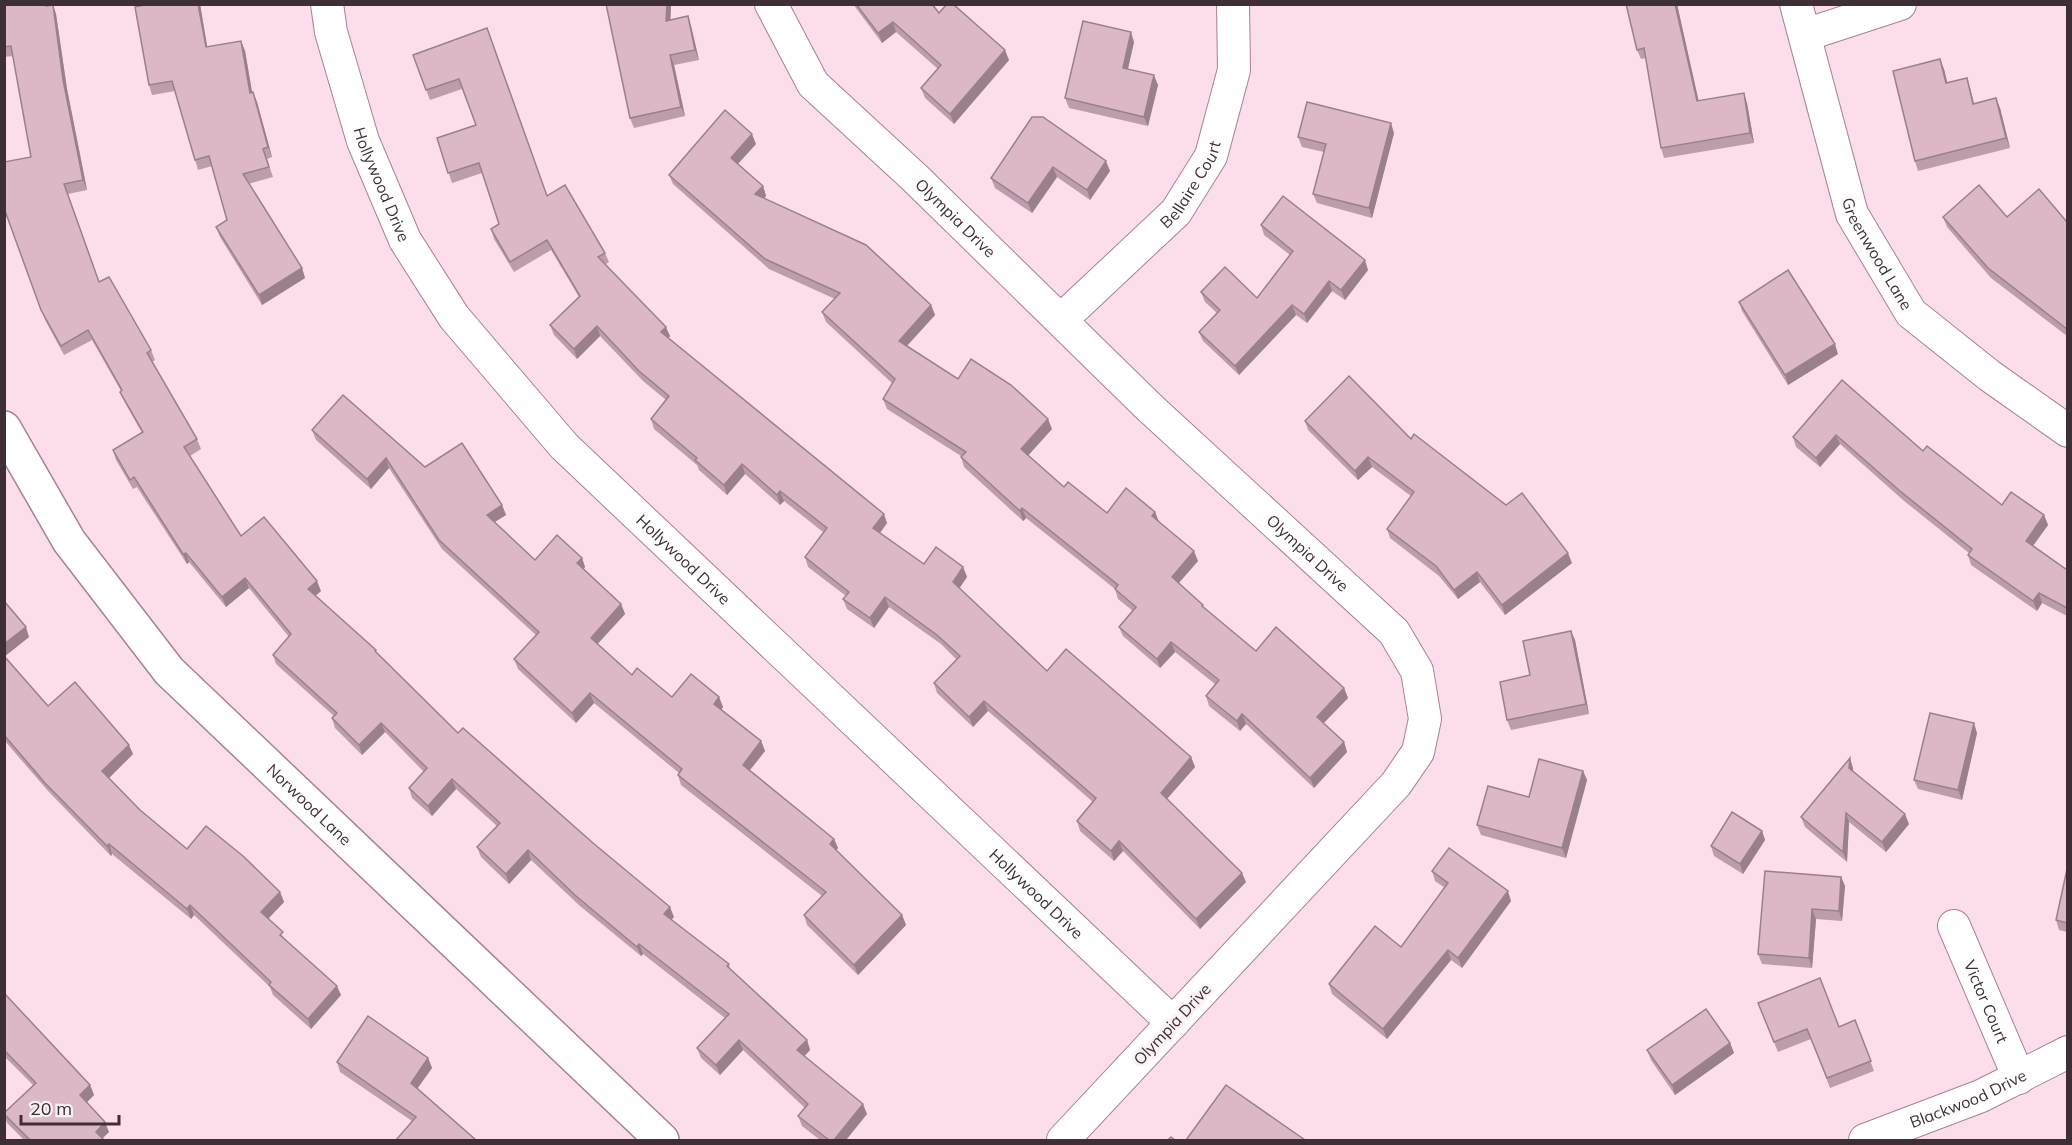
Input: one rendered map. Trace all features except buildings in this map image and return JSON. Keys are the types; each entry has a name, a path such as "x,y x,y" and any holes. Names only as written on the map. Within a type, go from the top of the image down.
{"street":[{"name":"Hollywood Drive","path":"327,4 332,32 363,141 405,240 454,317 564,447 1173,1023"},
{"name":"Olympia Drive","path":"771,4 813,84 1149,407 1394,633 1417,670 1425,719 1418,752 1396,784 1063,1140"},
{"name":"Bellaire Court","path":"1061,320 1176,213 1211,156 1234,70 1233,4"},
{"name":"Greenwood Lane","path":"1796,4 1852,214 1911,313 1990,376 2067,431"},
{"path":"1805,35 1900,4"},
{"name":"Norwood Lane","path":"4,428 69,541 169,672 662,1140"},
{"name":"Victor Court","path":"1954,926 2019,1078"},
{"name":"Blackwood Drive","path":"1865,1140 2019,1078 2067,1052"}]}
